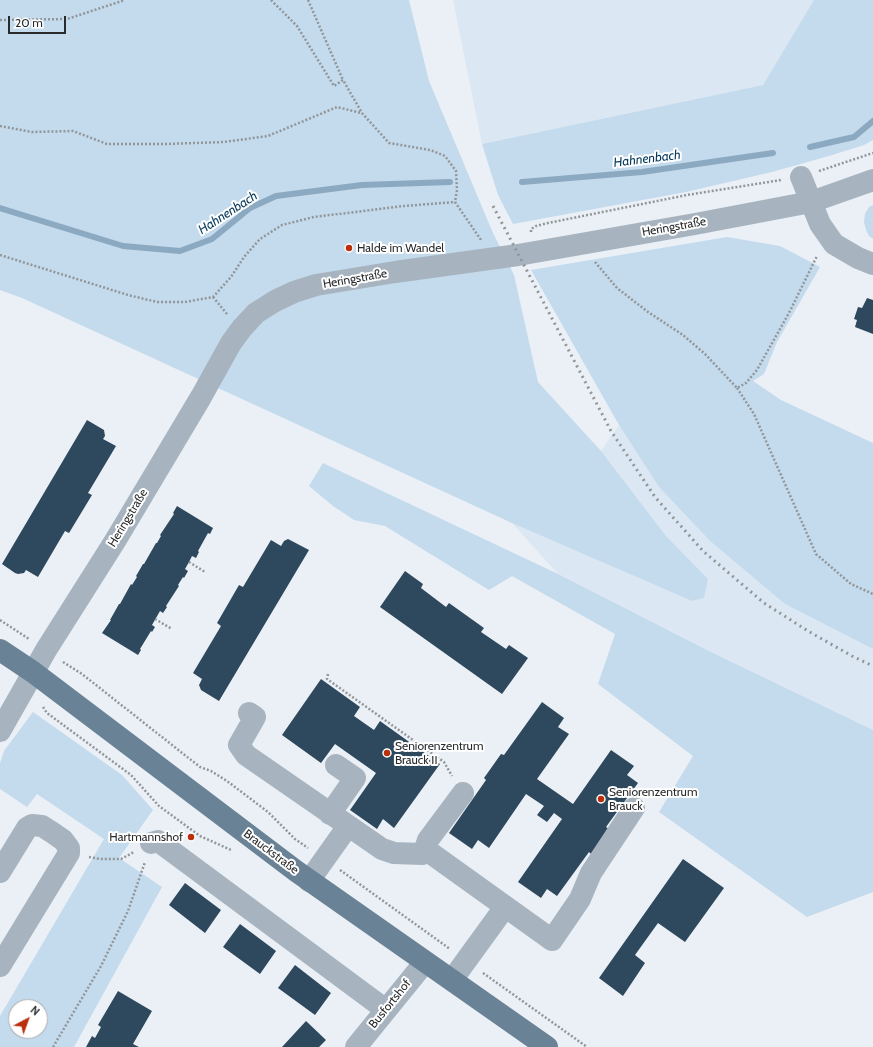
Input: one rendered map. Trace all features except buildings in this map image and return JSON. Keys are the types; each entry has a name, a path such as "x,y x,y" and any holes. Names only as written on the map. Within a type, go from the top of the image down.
{"main road":[{"name":"Brauckstraße","path":"0,650 33,672 309,880 547,1047"}],"street":[{"path":"801,177 820,224 834,244 858,258 873,264"},
{"name":"Heringstraße","path":"33,672 115,541 231,343 256,313 275,301 294,292 316,285 518,254 810,202 868,182"},
{"path":"0,731 33,672"},
{"path":"249,713 255,717 239,745 246,755 382,849 394,853 422,854 428,840 463,793"},
{"path":"309,880 324,859 355,778 336,765"},
{"path":"425,849 552,940 580,899 591,873 634,808"},
{"path":"0,872 27,828 32,824 42,826 63,840 69,848 69,853 0,966"},
{"path":"151,843 158,841 386,1010"},
{"path":"452,980 505,907"},
{"name":"Busfortshof","path":"356,1047 425,962"}],"path":[{"path":"0,20 67,19 125,0"},
{"path":"271,0 297,26 334,86 343,80"},
{"path":"308,0 343,80 362,113 390,143 430,150 445,156 456,171 457,190 455,202 481,240 488,239"},
{"path":"0,126 32,132 73,131 107,144 224,142 268,136 337,107 362,113"},
{"path":"823,170 873,153"},
{"path":"530,232 531,229 536,226 548,223 687,195 776,181"},
{"path":"0,255 128,295 157,302 185,302 213,297 231,277 244,257 260,238 282,225 314,217 404,206 455,202"},
{"path":"737,388 746,383 757,370 790,311 812,264 829,237"},
{"path":"589,242 597,266 617,288 648,312 683,335 705,354 737,388 754,414 816,554 851,584 873,594"},
{"path":"213,297 226,313"},
{"path":"189,562 205,572"},
{"path":"155,619 172,629"},
{"path":"0,620 82,674 200,767 227,780 268,812 295,840 324,859 587,1047"},
{"path":"328,674 326,679 444,762 460,791 463,793"},
{"path":"69,853 100,859 121,858 151,843"},
{"path":"53,1047 101,966 128,911 151,843"}],"shaded area":[{"path":"0,0 409,0 429,81 493,233 514,275 538,382 601,451 666,536 708,579 704,598 692,601 512,523 22,298 0,290"},
{"path":"453,0 814,0 763,85 482,144"},
{"path":"814,0 873,0 873,140 864,145 772,172 686,192 513,224 498,195 482,144 763,85"},
{"path":"873,205 873,239 869,236 864,222 865,214 869,207"},
{"path":"727,237 780,246 820,267 777,342 764,374 753,381 781,400 873,443 873,649 785,604 710,541 659,487 619,425 531,270"},
{"path":"619,425 659,487 710,541 785,604 873,649 873,730 711,652 558,574 512,523 692,601 704,598 708,579 666,536 601,451"},
{"path":"323,463 558,574 711,652 873,730 873,892 807,917 659,812 693,756 598,684 615,634 512,576 489,590 385,526 354,520 333,506 309,486"},
{"path":"33,712 122,775 153,810 119,858 162,887 74,1047 0,1047 0,1016 8,1002 8,1039 48,1039 48,999 10,999 104,839 37,794 27,807 0,789 0,763 4,751"}],"waterway":[{"name":"Hahnenbach","path":"810,147 854,137 873,121"},
{"name":"Hahnenbach","path":"522,182 642,172 773,153"},
{"name":"Hahnenbach","path":"0,208 123,246 180,251 212,239 250,208 276,196 362,185 450,182"}],"railway":[{"path":"493,206 611,431 655,497 703,551 764,603 808,631 873,666"}],"place":[{"name":"Halde im Wandel","path":"349,248"},
{"name":"Seniorenzentrum Brauck II","path":"387,753"},
{"name":"Seniorenzentrum Brauck","path":"601,799"},
{"name":"Hartmannshof","path":"191,837"}]}
